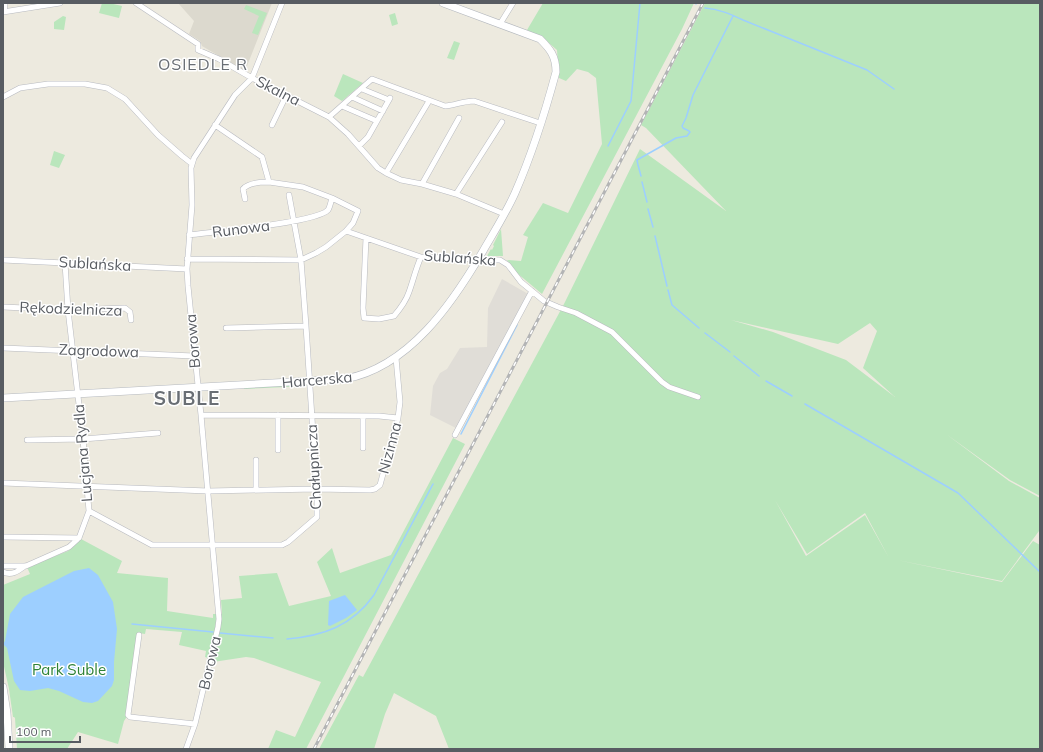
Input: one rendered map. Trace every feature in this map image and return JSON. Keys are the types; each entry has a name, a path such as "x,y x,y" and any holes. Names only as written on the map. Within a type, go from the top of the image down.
{"street":[{"path":"5,3 3,12 60,3"},
{"name":"Skalna","path":"136,3 198,44 198,50 219,59 286,96 329,117 360,147 378,168 386,173 401,180 422,184 456,194 504,214"},
{"path":"3,97 20,88 48,84 85,84 107,88 125,98 158,134 191,163 235,95 252,78 282,3"},
{"name":"Harcerska","path":"3,398 310,382 357,377 383,366 396,358 431,326 458,292 479,259 514,194 530,154 556,72 555,58 551,50 540,39 443,3"},
{"path":"500,24 513,3"},
{"path":"329,117 372,80 445,106 453,106 468,101 474,101 540,124"},
{"path":"360,147 368,137 390,99 362,89"},
{"path":"272,126 286,96"},
{"path":"352,97 383,111"},
{"path":"386,173 429,101"},
{"path":"342,106 377,121"},
{"path":"422,184 459,118"},
{"path":"456,194 502,122"},
{"path":"215,125 262,157 269,182"},
{"name":"Borowa","path":"186,749 195,724 219,619 187,269 192,205 191,163"},
{"name":"Runowa","path":"245,199 243,189 245,187 264,182 303,186 358,211 353,223 346,231"},
{"path":"289,195 300,260"},
{"name":"Runowa","path":"189,235 294,222 321,214 328,210 332,198"},
{"path":"187,259 300,260 326,247 346,231"},
{"name":"Sublańska","path":"346,231 421,257 500,260 504,262 532,291 547,302 576,313 612,332 662,382 670,387 698,397"},
{"path":"366,238 364,318 379,319 394,316 406,298 414,272 421,257"},
{"name":"Sublańska","path":"3,260 187,269"},
{"name":"Chałupnicza","path":"212,545 282,545 288,542 317,517 310,382 300,260"},
{"name":"Lucjana Rydla","path":"65,263 68,310 83,440 89,511 152,546 212,545"},
{"path":"455,435 532,291"},
{"name":"Rękodzielnicza","path":"3,307 68,310 125,308 130,312 131,320"},
{"path":"226,328 306,326"},
{"name":"Zagrodowa","path":"3,348 194,356"},
{"name":"Nizinna","path":"3,483 208,491 316,489 370,490 380,485 398,418 400,402 396,358"},
{"path":"201,415 379,416 398,418"},
{"path":"278,415 278,450"},
{"path":"363,416 363,448"},
{"path":"27,440 83,440 158,433"},
{"path":"256,460 256,490"},
{"path":"3,572 10,574 14,573 69,547 79,538 89,511"},
{"path":"3,537 79,538"},
{"path":"3,566 26,566"},
{"path":"139,635 128,715 130,717 195,724"},
{"path":"3,687 7,713 9,749"}],"shaded area":[{"path":"178,3 272,3 245,71 202,46 200,41 189,34 194,21"},
{"path":"502,279 530,295 458,429 430,415 433,386 440,373 447,369 460,348 487,347 488,308"}],"green space":[{"path":"102,3 122,6 119,18 99,13"},
{"path":"543,3 694,3 682,29 542,294 517,273 507,260 521,261 528,237 523,235 543,203 568,213 602,144 596,78 588,72 577,69 566,81 559,78 557,50 543,38 527,30"},
{"path":"705,3 1040,3 1040,496 1010,480 946,434 1009,481 1040,498 1040,532 1039,531 1002,581 897,560 1002,582 1033,541 1040,545 1040,749 449,749 436,716 394,693 385,714 374,749 319,749 359,675 363,677 564,304 640,149 726,211 646,128 641,125","holes":["731,320 838,344 870,323 877,331 863,368 895,397 846,360 773,332","775,500 807,554 865,513 889,558 865,515 806,556"]},
{"path":"246,5 267,13 258,35 252,33 259,16 244,9"},
{"path":"395,13 398,24 392,26 389,15"},
{"path":"63,16 66,17 64,30 54,29 54,22"},
{"path":"454,41 460,43 454,60 447,58"},
{"path":"343,74 363,83 342,101 334,96"},
{"path":"54,151 65,155 59,168 50,165"},
{"path":"501,229 503,256 487,256 491,249 492,250"},
{"path":"304,384 307,386 244,389 244,387"},
{"path":"453,438 465,444 306,749 268,749 276,730 295,737 321,682 254,658 246,657 213,662 222,614 221,600 242,598 239,576 277,573 289,606 331,596 317,562 332,548 340,573 391,555"},
{"name":"Park Suble","path":"81,539 122,561 117,573 168,578 167,611 213,618 213,614 217,614 215,630 208,658 205,657 206,651 179,645 182,632 146,629 145,634 139,633 128,715 124,721 118,744 78,732 67,749 17,749 15,718 13,717 3,662 3,585 30,574 27,567 68,551"}],"water":[{"path":"89,568 98,575 113,602 117,629 114,680 112,686 98,701 92,703 83,702 59,691 48,688 30,691 20,690 14,681 7,648 3,644 5,641 10,614 23,597 74,571"},
{"path":"345,595 357,610 346,618 330,626 328,625 329,601"}],"waterway":[{"path":"608,146 631,101 640,3"},
{"path":"705,8 715,9 729,14 867,70 894,89"},
{"path":"641,176 637,160 676,138 687,136 690,132 682,126 693,95 733,16"},
{"path":"642,182 647,202"},
{"path":"648,209 653,227"},
{"path":"655,236 667,286"},
{"path":"668,290 672,305 699,328"},
{"path":"461,434 517,325"},
{"path":"705,333 730,352"},
{"path":"734,356 759,376"},
{"path":"766,381 792,396"},
{"path":"805,404 958,493 1040,572"},
{"path":"287,639 300,638 336,628 356,615 365,606 374,595 433,484"},
{"path":"132,624 213,632"},
{"path":"220,633 273,638"}],"railway":[{"path":"314,749 703,3"}],"district":[{"name":"OSIEDLE R","path":"203,64"},
{"name":"SUBLE","path":"187,398"}]}
